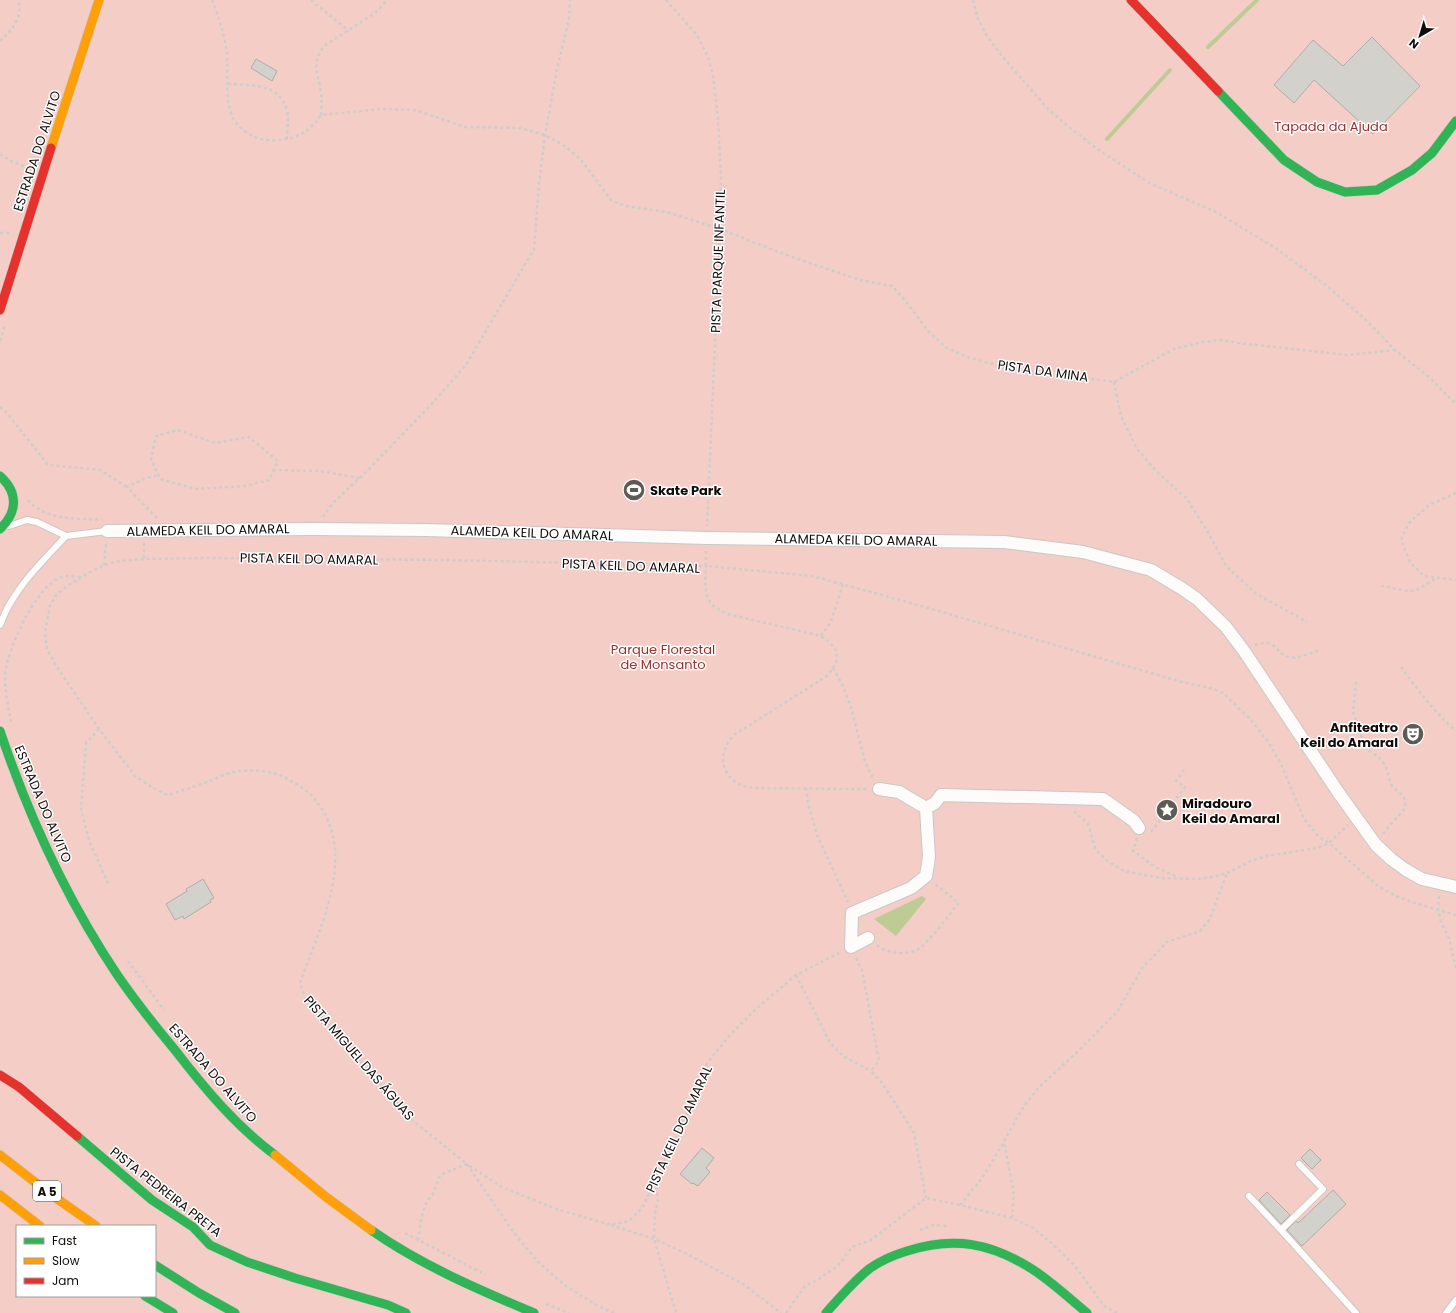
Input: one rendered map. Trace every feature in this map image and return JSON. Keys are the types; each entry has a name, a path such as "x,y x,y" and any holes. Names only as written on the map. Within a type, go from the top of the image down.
{"main road":[{"name":"ESTRADA DO ALVITO","path":"0,310 99,0"},
{"path":"1130,0 1284,160 1317,182 1345,192 1377,190 1412,170 1432,153 1456,121"},
{"path":"0,476 12,490 14,498 12,515 8,523 1,529"},
{"name":"ESTRADA DO ALVITO","path":"0,730 12,770 23,796 56,870 77,909 122,980 184,1062 226,1112 244,1130 302,1179 384,1238 414,1257 460,1282 534,1313"},
{"name":"PISTA PEDREIRA PRETA","path":"0,1075 19,1087 152,1200 194,1227 210,1245 247,1262 295,1278 388,1305 406,1313"},
{"name":"A 5","path":"0,1155 95,1225"},
{"name":"A 5","path":"0,1195 39,1225"},
{"path":"826,1313 838,1298 869,1269 886,1259 903,1252 934,1244 963,1243 997,1252 1015,1260 1042,1277 1087,1313"},
{"path":"156,1266 234,1313"},
{"path":"135,1297 149,1309"},
{"path":"147,1297 173,1313"}],"street":[{"name":"ALAMEDA KEIL DO AMARAL","path":"107,525 169,530 426,530 707,538 1004,542 1083,552 1151,570 1197,599 1226,627 1244,651 1376,845 1391,859 1422,879 1456,887"},
{"path":"879,789 899,792 926,808"},
{"path":"926,808 935,803 941,795 1104,799 1134,822 1139,828"},
{"path":"868,938 851,947 852,913 911,888 926,876 929,857 926,808"}],"lane":[{"path":"1,529 27,520 37,522 66,536"},
{"path":"0,625 14,594 34,569 66,536 107,525"},
{"path":"1281,1230 1323,1189 1299,1164"},
{"path":"1249,1196 1356,1313"},
{"path":"1446,1313 1456,1300"}],"path":[{"path":"0,41 9,33 16,22 21,7 18,0"},
{"path":"212,0 221,21 226,47 228,66 227,102 232,117 241,129 254,137 270,141 287,140 302,134 315,124 321,115 322,102 316,72 318,53 324,46 375,13 387,0"},
{"path":"311,0 349,31"},
{"path":"314,529 332,504 429,406 466,365 534,249 539,184 545,135 557,69 569,19 570,0"},
{"name":"PISTA PARQUE INFANTIL","path":"666,0 697,35 708,57 713,76 719,126 721,178 720,229 707,538"},
{"path":"973,0 977,17 987,36 1001,55 1048,109 1069,127 1096,148 1149,183 1218,213 1277,250 1327,286 1366,320 1396,350 1430,378 1456,404"},
{"path":"228,84 254,85 267,88 277,93 283,101 287,111 287,140"},
{"name":"PISTA DA MINA","path":"321,115 380,109 415,110 465,127 520,128 545,135 565,146 581,160 611,200 626,206 667,212 720,229 789,256 860,280 892,286 905,300 928,331 947,348 967,357 1003,367 1114,382"},
{"path":"0,154 11,161 43,174"},
{"path":"1307,622 1255,594 1226,566 1209,534 1186,499 1156,471 1137,449 1121,416 1114,382 1174,349 1202,342 1221,340 1348,355 1396,350"},
{"path":"0,407 6,412 48,465 100,470 127,487 169,530"},
{"path":"178,430 215,443 249,437 278,461 269,480 245,486 196,489 160,479 158,475 151,459 156,436 178,430"},
{"path":"273,470 320,471 359,478"},
{"path":"127,487 144,479 158,475"},
{"path":"1456,493 1429,505 1408,524 1401,540 1410,562 1424,576 1456,580"},
{"path":"26,495 34,506 42,512 107,525"},
{"name":"PISTA KEIL DO AMARAL","path":"144,559 448,559 706,566 705,590 709,601 717,610 728,614 821,636 830,642 838,655 837,663 833,668"},
{"name":"PISTA MIGUEL DAS ÁGUAS","path":"144,559 120,560 104,565 81,577 57,594 50,606 44,632 47,649 54,664 99,729 136,776 167,795 185,790 231,772 256,771 270,771 288,779 309,792 329,822 334,843 334,862 332,889 323,924 300,983 306,1000 412,1120 467,1164 514,1233 539,1262 566,1286 598,1306 614,1313"},
{"path":"706,566 812,576 1223,693 1250,719 1269,743 1281,764 1304,819 1319,837 1329,843 1378,886 1396,896 1456,916"},
{"path":"12,724 7,701 5,675 16,636 31,608 49,584 63,577 81,577"},
{"path":"1381,586 1404,590 1414,590 1437,578"},
{"path":"821,636 831,622 843,584"},
{"path":"1244,651 1254,645 1265,642 1278,648 1288,658 1295,658 1320,650"},
{"path":"1401,667 1419,693 1456,731"},
{"path":"833,668 842,684 851,707 865,762 879,789 753,788 741,785 731,778 724,768 722,758 723,750 727,742 827,676 833,668"},
{"path":"1356,682 1353,712 1366,749 1381,759 1386,765 1392,786 1404,797 1405,803 1405,808 1376,845"},
{"path":"99,729 86,743 81,810 90,843 108,884"},
{"path":"1154,828 1184,787 1176,781 1186,767"},
{"path":"806,788 809,807 817,835 852,913"},
{"path":"1071,797 1073,810 1088,824 1096,850 1109,862 1124,870 1160,878 1197,879 1213,877 1227,873 1253,860 1266,856 1306,851 1317,848 1329,843 1356,817"},
{"path":"1133,851 1157,868 1180,878"},
{"path":"960,1205 982,1178 1024,1106 1039,1087 1117,1012 1142,968 1167,942 1200,931 1210,919 1227,873"},
{"path":"868,938 881,948 894,953 905,953 917,950 925,943 959,903 926,876"},
{"path":"1438,910 1441,922 1449,938 1456,969"},
{"path":"851,947 862,970 879,1061 871,1072"},
{"name":"PISTA KEIL DO AMARAL","path":"611,1225 629,1221 642,1208 656,1181 659,1167 674,1144 683,1126 695,1089 708,1062 730,1035 796,974 851,947"},
{"path":"126,957 166,1013"},
{"path":"796,974 830,1043 843,1056 871,1072 882,1083 914,1133 926,1198"},
{"path":"1004,1141 1014,1195 1012,1218"},
{"path":"418,1240 425,1205 434,1192 440,1174 467,1164 502,1187 556,1209 654,1239 683,1252 743,1284 781,1313"},
{"path":"656,1181 658,1201 655,1213 654,1239 676,1313"},
{"path":"914,1232 933,1225 954,1227"},
{"path":"398,1229 492,1278"},
{"path":"540,1302 570,1313"}],"green space":[{"name":"Parque Florestal de Monsanto","path":"0,0 1456,0 1456,1313 0,1313"}],"shaded area":[{"path":"922,896 926,899 896,936 874,919"}],"building":[{"path":"1372,37 1420,86 1373,134 1314,80 1294,103 1274,85 1313,40 1343,66"},
{"path":"256,59 277,71 272,81 251,68"},
{"path":"203,879 214,898 210,900 211,902 184,919 183,916 175,920 166,904 187,891 186,889"},
{"path":"702,1148 714,1158 706,1168 710,1172 698,1186 693,1183 692,1184 680,1174"},
{"path":"1310,1149 1321,1160 1312,1169 1301,1158"},
{"path":"1333,1190 1346,1204 1302,1246 1287,1230 1296,1221 1298,1223"},
{"path":"1267,1192 1290,1215 1281,1224 1259,1200"}],"waterway":[{"path":"1208,47 1257,0"},
{"path":"1107,139 1170,70"}],"traffic: fast":[{"path":"1218,91 1284,160 1317,182 1345,192 1377,190 1412,170 1432,153 1456,121"},
{"path":"0,476 10,489 14,502 10,516 0,529"},
{"path":"0,731 11,763 51,857 66,888 99,947 132,995 198,1079 247,1132 275,1155"},
{"path":"77,1136 152,1200 193,1227 210,1245 247,1262 295,1278 388,1305 406,1313"},
{"path":"371,1230 390,1243 450,1276 534,1313"},
{"path":"826,1313 857,1279 882,1261 892,1256 924,1246 956,1243 987,1248 1017,1260 1046,1279 1087,1313"},
{"path":"156,1266 199,1293 235,1313"},
{"path":"147,1297 173,1313"}],"traffic: slow":[{"path":"51,148 99,0"},
{"path":"0,1155 49,1193 95,1225"},
{"path":"275,1155 326,1197 371,1230"},
{"path":"0,1195 39,1225"}],"traffic: jam":[{"path":"1131,0 1218,91"},
{"path":"0,310 51,148"},
{"path":"0,1075 19,1087 77,1136"}],"place":[{"name":"Skate Park","path":"634,490"},
{"name":"Anfiteatro Keil do Amaral","path":"1413,734"},
{"name":"Miradouro Keil do Amaral","path":"1167,810"}],"park label":[{"name":"Tapada da Ajuda","path":"1331,126"}]}
